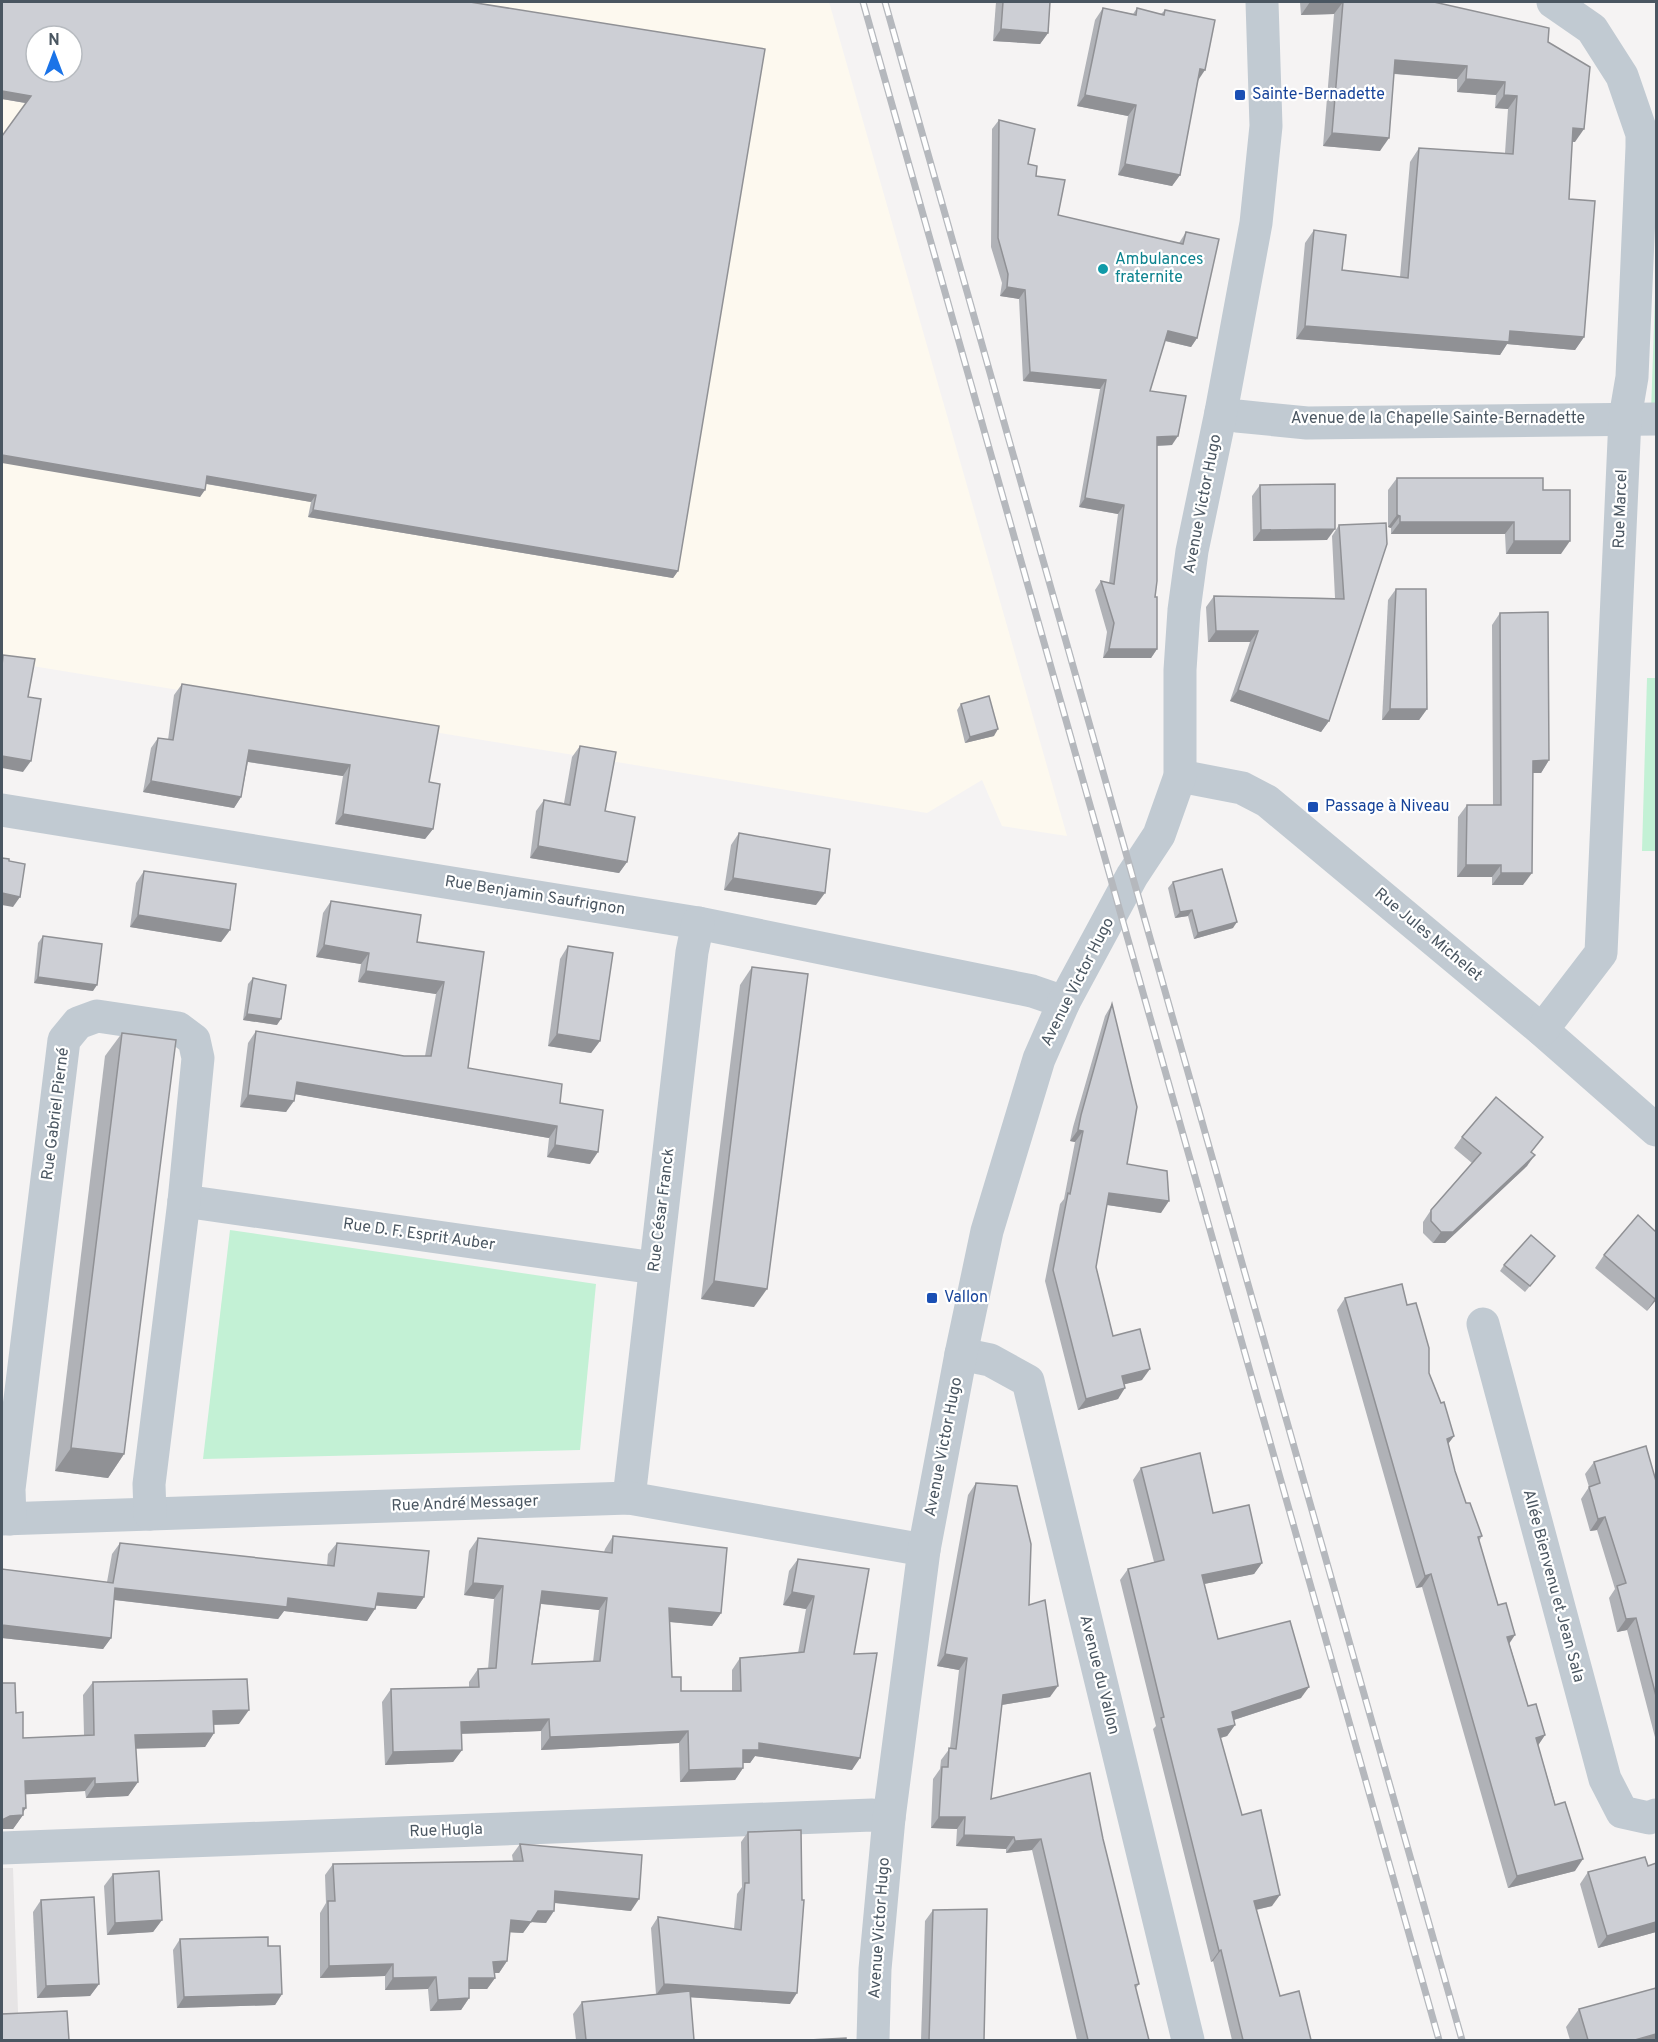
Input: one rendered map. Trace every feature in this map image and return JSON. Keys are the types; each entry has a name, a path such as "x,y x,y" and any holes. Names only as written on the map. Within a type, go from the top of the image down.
{"street":[{"name":"Avenue Victor Hugo","path":"873,2040 875,1969 889,1818 924,1550 987,1231 1039,1059 1064,1002 1132,876 1159,835 1180,776 1180,670 1184,610 1192,551 1221,412 1256,223 1266,126 1262,2"},
{"name":"Rue Marcel","path":"1542,1030 1601,953 1641,418 1632,377 1647,281 1649,133 1623,76 1593,29 1553,2"},
{"name":"Avenue de la Chapelle Sainte-Bernadette","path":"1221,412 1237,416 1307,423 1641,418"},
{"name":"Rue Jules Michelet","path":"1180,776 1242,788 1268,801 1542,1030 1656,1130"},
{"name":"Rue Benjamin Saufrignon","path":"2,810 698,923 1032,991 1064,1002"},
{"name":"Rue César Franck","path":"629,1498 691,964 698,923"},
{"name":"Rue Gabriel Pierné","path":"6,1519 64,1040 78,1023 97,1016 178,1028 194,1040 198,1058 184,1201 149,1484 150,1514"},
{"name":"Rue D. F. Esprit Auber","path":"184,1201 655,1268"},
{"name":"Allée Bienvenu et Jean Sala","path":"1483,1324 1605,1779 1622,1812 1649,1818 1656,1815"},
{"name":"Avenue du Vallon","path":"961,1354 990,1360 1028,1381 1188,2040"},
{"name":"Rue André Messager","path":"6,1519 629,1498 924,1550"},
{"name":"Rue Hugla","path":"2,1848 872,1815 889,1818"}],"shaded area":[{"path":"2,2 829,2 1067,836 1002,826 982,780 927,813 2,661"},
{"path":"2,1868 13,1868 19,2040 2,2040"}],"green space":[{"path":"1656,296 1656,413 1651,412"},
{"path":"1647,678 1656,678 1656,851 1642,851"},
{"path":"230,1230 596,1284 580,1450 203,1459"}],"building":[{"path":"2,2 470,2 765,49 678,571 313,510 316,495 207,476 205,490 2,455 2,136 31,96 2,91"},
{"path":"1003,2 1050,2 1048,33 1001,29"},
{"path":"1343,2 1434,2 1549,28 1548,42 1590,67 1584,129 1573,128 1569,199 1595,201 1584,337 1510,331 1509,342 1305,326 1314,230 1346,235 1342,270 1408,278 1419,148 1513,154 1517,96 1504,95 1505,82 1466,79 1467,66 1395,60 1389,138 1332,133"},
{"path":"1103,8 1136,15 1137,8 1164,15 1165,10 1215,20 1205,70 1200,69 1180,175 1125,164 1136,105 1085,95"},
{"path":"999,120 1035,129 1028,164 1037,166 1036,176 1065,180 1058,215 1183,244 1186,232 1219,239 1197,338 1168,331 1150,391 1186,396 1178,436 1157,437 1155,597 1157,597 1157,649 1109,649 1114,623 1101,581 1114,584 1124,505 1085,498 1106,380 1030,372 1025,290 1007,287 1008,274 998,238"},
{"path":"1397,478 1543,478 1543,490 1570,490 1570,541 1514,541 1514,522 1400,522 1400,516 1397,515"},
{"path":"1335,484 1335,529 1261,530 1260,485"},
{"path":"1386,523 1387,544 1329,721 1238,690 1258,631 1216,631 1214,596 1344,599 1339,525"},
{"path":"1396,589 1426,589 1427,709 1390,709"},
{"path":"1548,612 1549,760 1533,761 1532,873 1501,873 1501,865 1466,865 1467,805 1501,805 1500,613"},
{"path":"3,655 35,659 28,697 41,699 31,761 2,756"},
{"path":"182,684 439,726 429,782 440,784 433,829 343,814 350,765 249,750 241,797 151,781 158,738 173,740"},
{"path":"989,696 998,729 970,737 961,704"},
{"path":"580,746 616,752 605,811 635,817 627,862 538,846 544,800 570,805"},
{"path":"739,833 830,849 825,893 733,878"},
{"path":"2,858 25,864 20,897 2,893"},
{"path":"1222,869 1237,922 1198,933 1192,910 1180,912 1173,882"},
{"path":"144,871 236,884 230,930 138,915"},
{"path":"331,901 421,915 417,942 484,952 468,1068 562,1084 560,1103 603,1110 598,1152 555,1145 557,1126 297,1082 294,1101 248,1095 256,1031 404,1056 431,1056 444,982 366,971 369,953 324,945"},
{"path":"43,936 102,944 97,985 38,977"},
{"path":"568,946 613,953 600,1041 557,1034"},
{"path":"752,967 808,974 767,1289 714,1281"},
{"path":"253,978 286,985 281,1019 247,1014"},
{"path":"1112,1004 1137,1107 1127,1164 1167,1171 1169,1201 1109,1193 1096,1267 1113,1336 1140,1329 1150,1369 1122,1376 1125,1388 1086,1399 1053,1270 1083,1131 1078,1130 1081,1115"},
{"path":"122,1033 176,1040 124,1454 71,1448"},
{"path":"1496,1097 1543,1137 1531,1152 1535,1155 1453,1232 1441,1232 1431,1221 1431,1210 1481,1153 1462,1137"},
{"path":"1638,1215 1656,1232 1655,1299 1604,1255"},
{"path":"1531,1235 1555,1256 1530,1286 1504,1265"},
{"path":"1402,1284 1407,1305 1416,1303 1429,1348 1429,1373 1441,1403 1444,1402 1454,1436 1447,1439 1455,1471 1466,1503 1470,1503 1482,1536 1478,1537 1498,1605 1506,1603 1515,1635 1507,1637 1528,1706 1536,1704 1545,1735 1536,1738 1555,1805 1565,1802 1583,1859 1517,1876 1431,1574 1425,1576 1345,1298"},
{"path":"1646,1446 1656,1481 1656,1696 1636,1618 1626,1619 1617,1586 1626,1583 1605,1517 1598,1519 1589,1487 1600,1483 1594,1462"},
{"path":"1200,1453 1213,1513 1249,1505 1262,1563 1202,1575 1218,1639 1290,1621 1309,1687 1232,1712 1235,1725 1218,1729 1242,1815 1261,1810 1280,1895 1254,1901 1280,1996 1299,1991 1311,2040 1243,2040 1161,1718 1164,1717 1128,1569 1164,1560 1141,1468"},
{"path":"976,1483 1017,1486 1031,1544 1029,1605 1045,1600 1058,1686 1003,1695 991,1799 1090,1773 1103,1839 1139,1984 1135,1985 1149,2040 1088,2040 1041,1839 1015,1841 1014,1837 964,1835 965,1817 939,1817 942,1767 948,1767 949,1748 956,1749 967,1658 945,1654"},
{"path":"613,1536 727,1548 721,1613 669,1608 672,1677 681,1677 681,1691 741,1691 740,1658 804,1652 814,1596 792,1592 798,1559 869,1569 854,1654 877,1653 860,1758 759,1743 759,1750 743,1750 743,1768 689,1770 688,1731 550,1737 549,1719 461,1722 462,1750 393,1752 391,1689 479,1687 478,1669 496,1668 503,1586 473,1583 478,1538 612,1553","holes":["542,1591 607,1598 600,1661 532,1664"]},
{"path":"120,1543 334,1566 337,1543 429,1551 424,1597 378,1593 375,1609 288,1598 287,1607 115,1588 111,1638 2,1625 2,1569 113,1583"},
{"path":"247,1679 249,1710 213,1711 214,1733 135,1735 138,1782 95,1784 95,1778 25,1781 26,1808 23,1808 23,1815 10,1816 2,1820 2,1683 15,1683 16,1713 23,1712 23,1738 94,1735 93,1682"},
{"path":"801,1830 802,1900 804,1900 797,1993 664,1984 658,1917 741,1930 745,1883 749,1883 748,1832"},
{"path":"520,1844 642,1855 639,1899 555,1891 554,1911 538,1911 531,1922 511,1920 507,1961 493,1962 495,1978 469,1978 469,1998 438,2000 436,1977 393,1978 393,1964 329,1966 328,1901 335,1901 333,1864 523,1861"},
{"path":"1645,1857 1648,1866 1656,1863 1656,1922 1607,1936 1588,1872"},
{"path":"159,1871 162,1920 115,1923 113,1874"},
{"path":"94,1897 99,1984 46,1986 41,1900"},
{"path":"987,1909 984,2040 929,2040 933,1910"},
{"path":"268,1937 268,1946 280,1946 282,1994 184,1997 180,1939"},
{"path":"1656,1988 1656,2034 1635,2040 1588,2040 1579,2009"},
{"path":"690,1991 694,2040 586,2040 582,2002"},
{"path":"67,2011 69,2040 2,2040 2,2014"},
{"path":"846,2038 846,2040 809,2040"}],"railway":[{"path":"863,2 1439,2040"},
{"path":"885,2 1462,2040"}],"place":[{"name":"Sainte-Bernadette","path":"1240,95"},
{"name":"Ambulances fraternite","path":"1103,269"},
{"name":"Passage à Niveau","path":"1313,807"},
{"name":"Vallon","path":"932,1298"}]}
